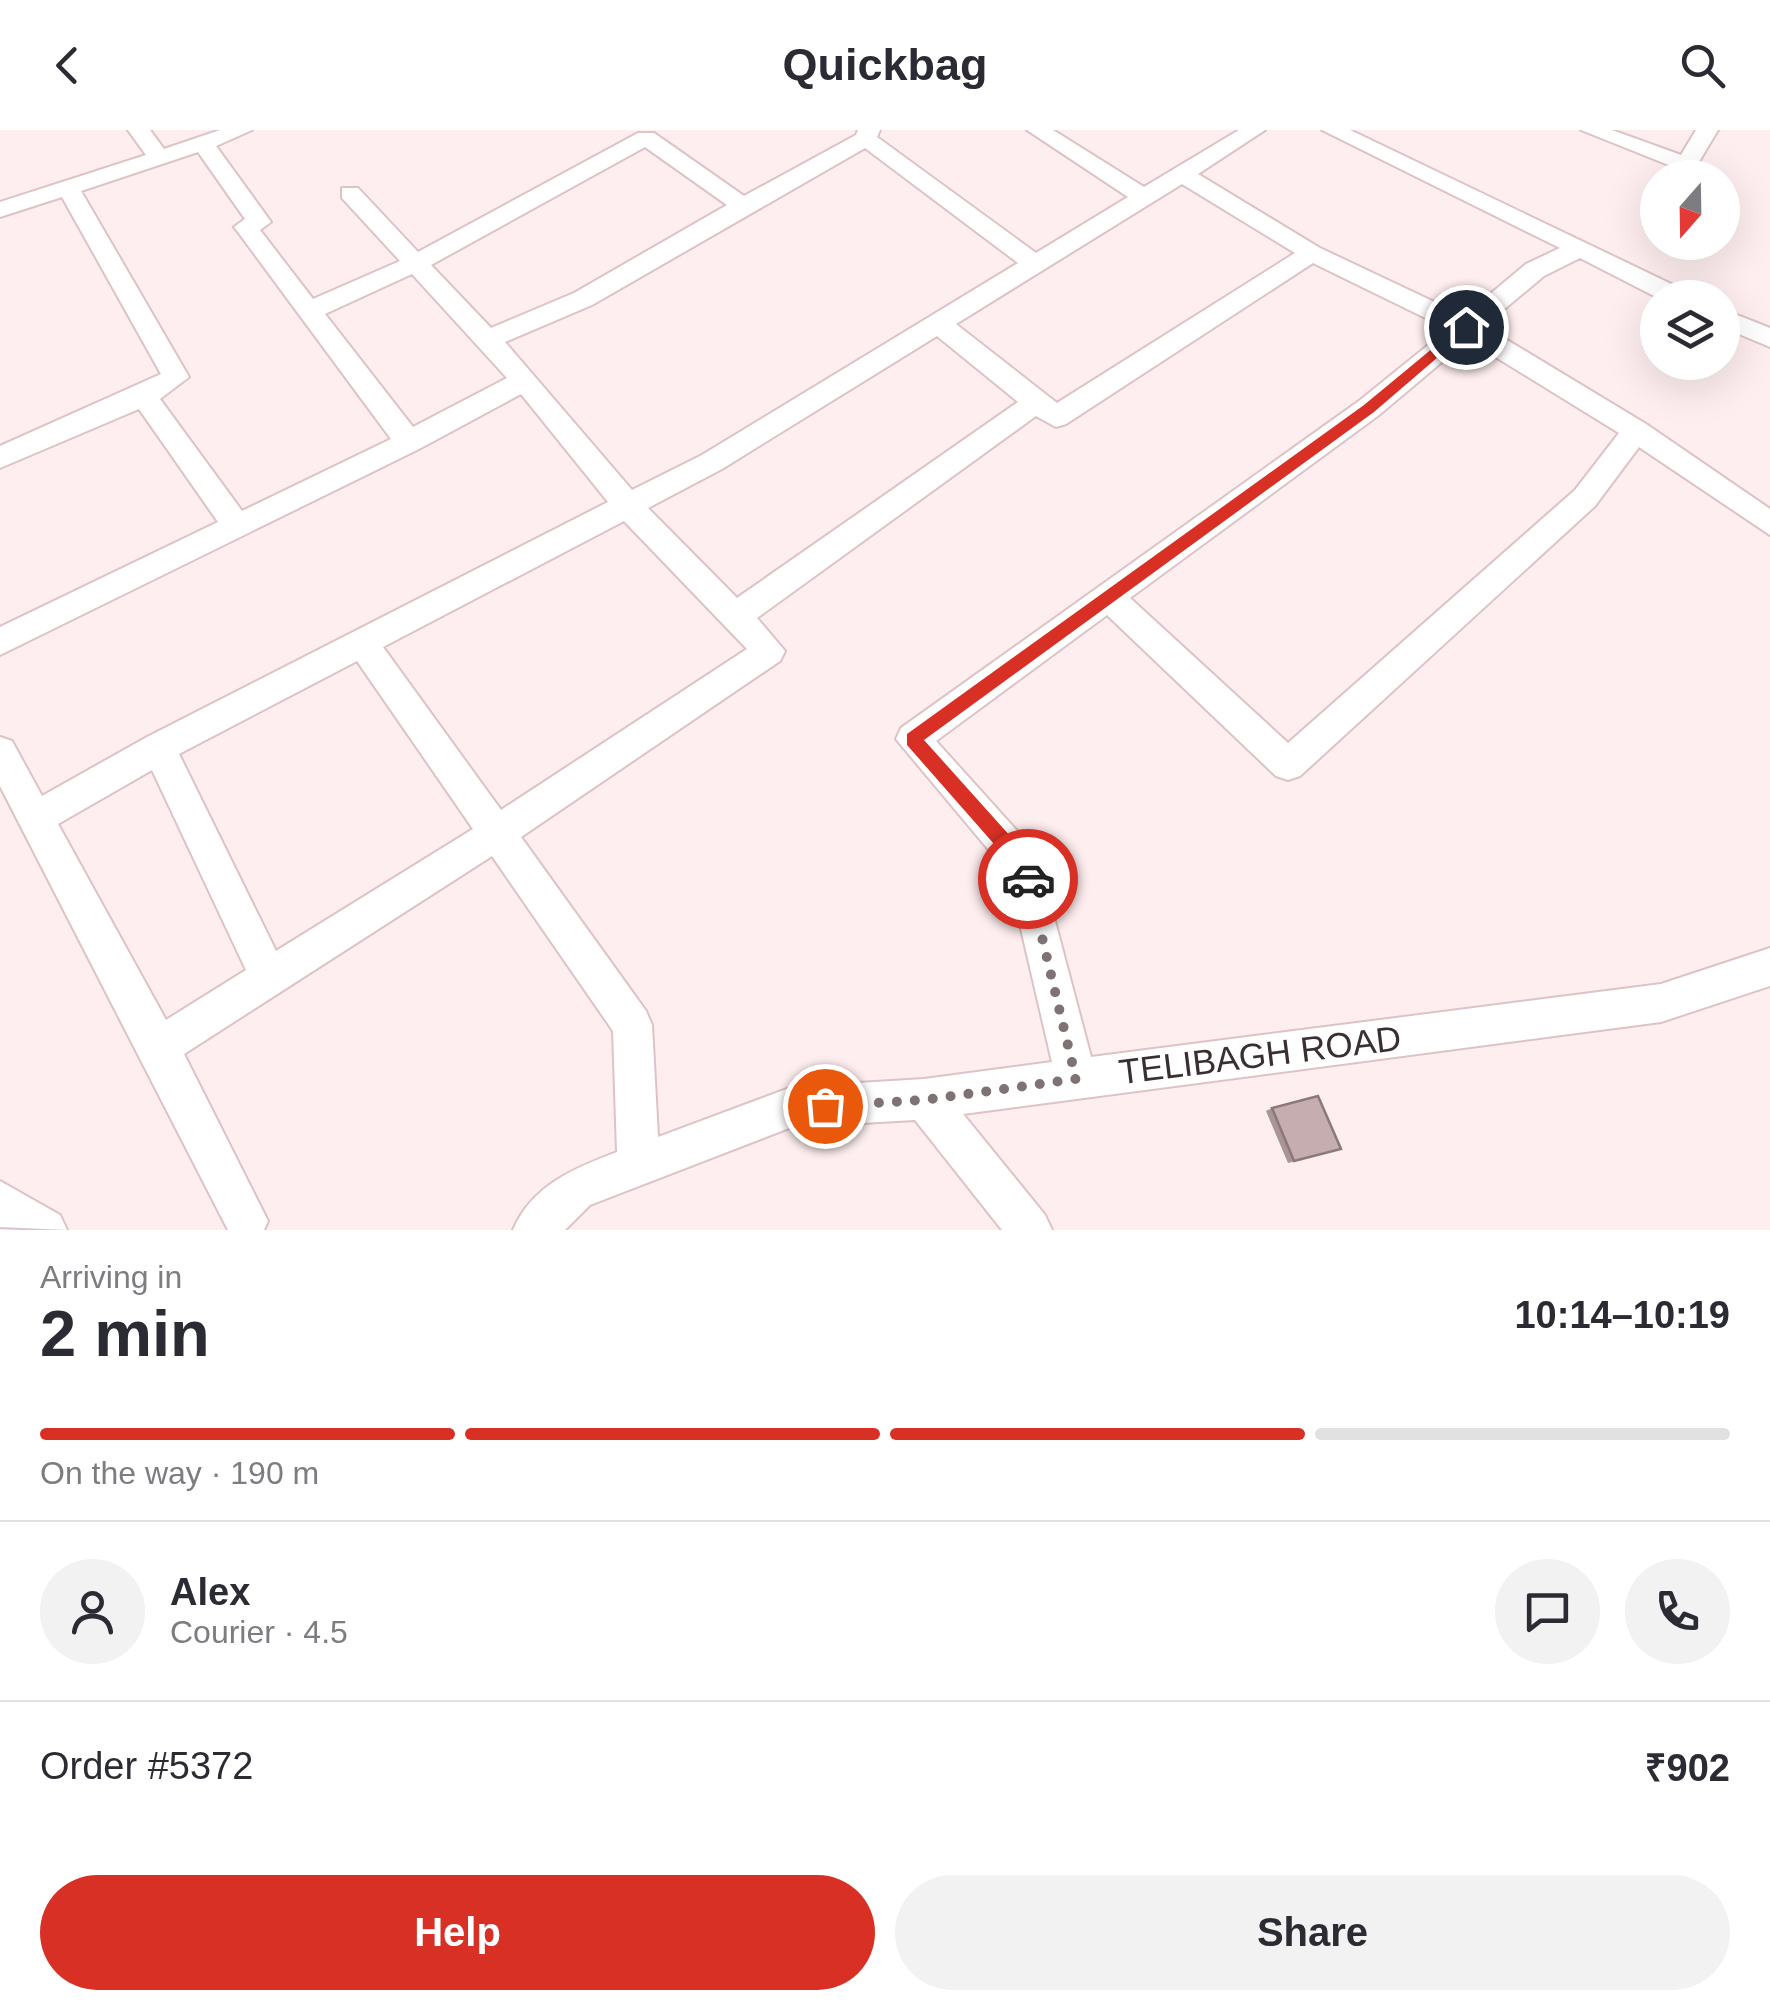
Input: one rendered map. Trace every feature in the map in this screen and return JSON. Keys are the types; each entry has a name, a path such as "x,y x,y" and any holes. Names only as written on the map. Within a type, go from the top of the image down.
{"street":[{"path":"138,130 159,157"},
{"path":"0,210 240,130"},
{"path":"1038,130 1144,196"},
{"path":"36,818 159,748 712,462 1254,130"},
{"path":"1333,130 1644,280"},
{"path":"1592,130 1686,165 1707,130"},
{"path":"487,340 583,298 867,134 1034,263"},
{"path":"309,311 414,264 646,138 743,206"},
{"path":"204,142 259,222 246,227 409,442"},
{"path":"1181,174 1312,254 1466,327 1636,432 1770,524"},
{"path":"0,458 144,396 176,377 68,188"},
{"path":"159,1047 497,833 770,651 628,506 526,380 350,193"},
{"path":"1076,1079 1024,864 913,739 1369,408 1535,270 1580,248"},
{"path":"937,323 1056,417 1312,254"},
{"path":"1740,325 1770,338"},
{"path":"0,642 409,442 526,380"},
{"path":"144,396 237,526"},
{"path":"735,616 1037,402"},
{"path":"1108,598 1288,765 1585,498 1636,432"},
{"path":"364,644 632,1024 639,1166"},
{"path":"159,748 269,978"},
{"path":"0,752 159,1047 246,1221"},
{"name":"TELIBAGH ROAD","path":"536,1230 576,1190 792,1108 924,1100 1661,1003 1770,967"},
{"path":"924,1100 1030,1230"},
{"path":"0,1202 44,1230"}],"building":[{"path":"1318,1096 1341,1149 1294,1161 1272,1108"}],"way so far":[{"path":"825,1106 924,1100 1076,1079 1028,879"}],"route":[{"path":"1028,879 1024,864 913,739 1369,408 1466,327"}]}
